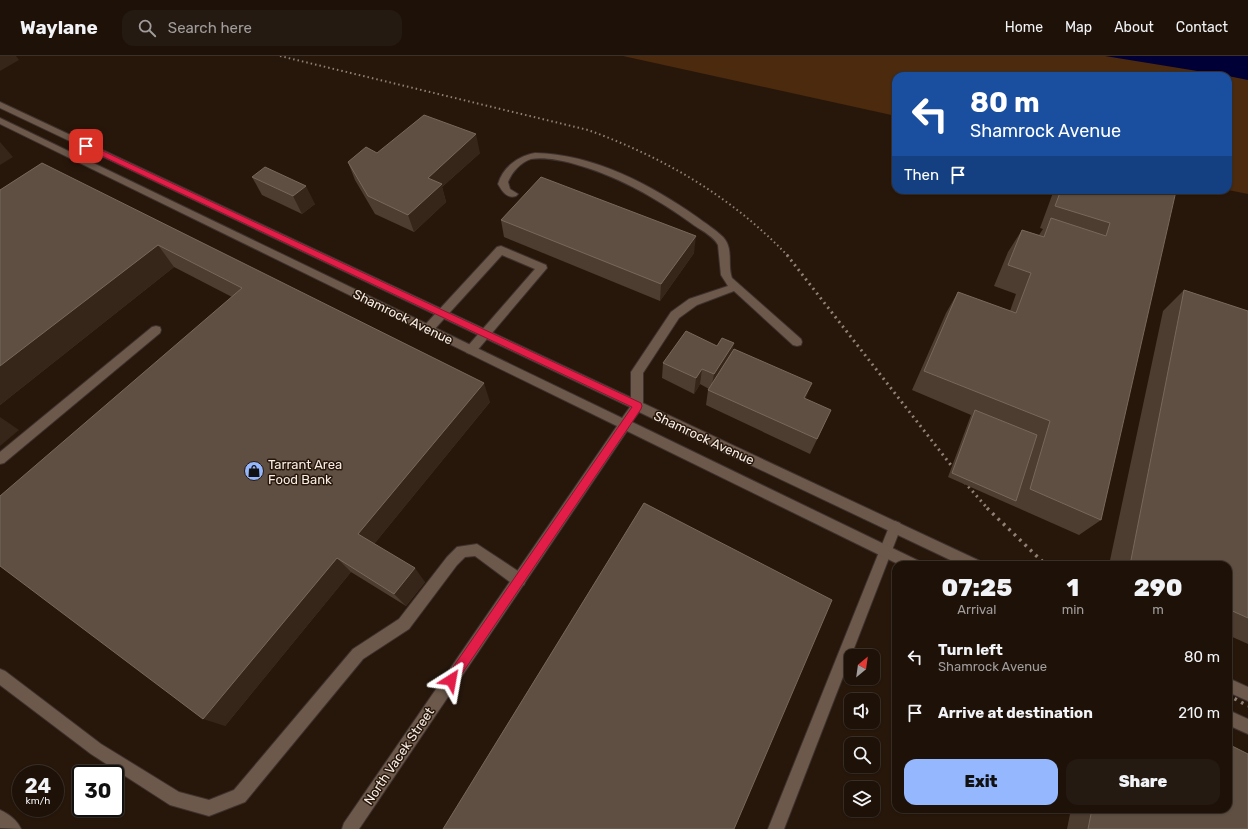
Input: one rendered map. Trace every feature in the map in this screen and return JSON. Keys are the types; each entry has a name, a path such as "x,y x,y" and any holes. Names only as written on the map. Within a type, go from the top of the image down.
{"street":[{"name":"Shamrock Avenue","path":"0,106 967,561"},
{"name":"Shamrock Avenue","path":"0,121 906,561"},
{"path":"513,194 507,192 504,188 503,180 515,164 521,160 533,156 545,156 576,163 607,172 631,182 671,204 720,240 726,253 724,267 728,280 797,342"},
{"path":"428,329 501,250 542,268 471,350"},
{"path":"638,406 637,372 675,315 693,302 734,287"},
{"path":"0,459 156,330"},
{"name":"North Vacek Street","path":"350,829 638,406"},
{"path":"776,829 895,527"},
{"path":"0,676 96,749 176,799 209,808 239,796 358,654 404,624 452,561 462,551 477,550 519,580"},
{"path":"1232,686 1248,694"},
{"path":"1232,719 1248,727"},
{"path":"0,818 13,829"}],"shaded area":[{"path":"623,56 1248,56 1248,194 1232,191 1232,72 892,72 892,115"},
{"path":"1105,56 1248,56 1248,80 1232,77 1232,72 1203,72"}],"building":[{"path":"424,115 476,134 428,178 442,184 408,215 368,196 348,162 366,147 377,153"},
{"name":"Tarrant Area Food Bank","path":"42,163 484,383 358,534 415,568 394,594 337,558 203,719 0,566 0,496 242,288 158,245 0,366 0,190"},
{"path":"265,167 306,186 293,196 252,177"},
{"path":"541,177 696,236 661,284 501,220"},
{"path":"1060,194 1175,194 1101,520 1030,489 1050,421 924,371 958,292 1016,313 1031,273 1008,265 1022,230 1044,237 1051,218 1106,236 1110,223 1055,206"},
{"path":"1184,290 1248,311 1248,618 1232,611 1232,561 1131,561"},
{"path":"686,331 717,346 722,338 734,343 714,374 702,369 696,378 663,363"},
{"path":"734,349 812,383 804,398 831,410 817,439 708,390"},
{"path":"975,410 1037,435 1016,501 952,473"},
{"path":"644,503 832,600 734,829 443,829"},
{"path":"1232,746 1248,754 1248,829 1088,829 1091,813 1232,813"}],"railway":[{"path":"280,56 588,130 644,153 696,181 744,215 787,255"},
{"path":"787,255 961,478 988,509"},
{"path":"988,509 1042,561"},
{"path":"1232,697 1248,706"}],"place":[{"name":"Tarrant Area Food Bank","path":"254,471"}],"route":[{"path":"86,146 638,406 451,680"}]}
